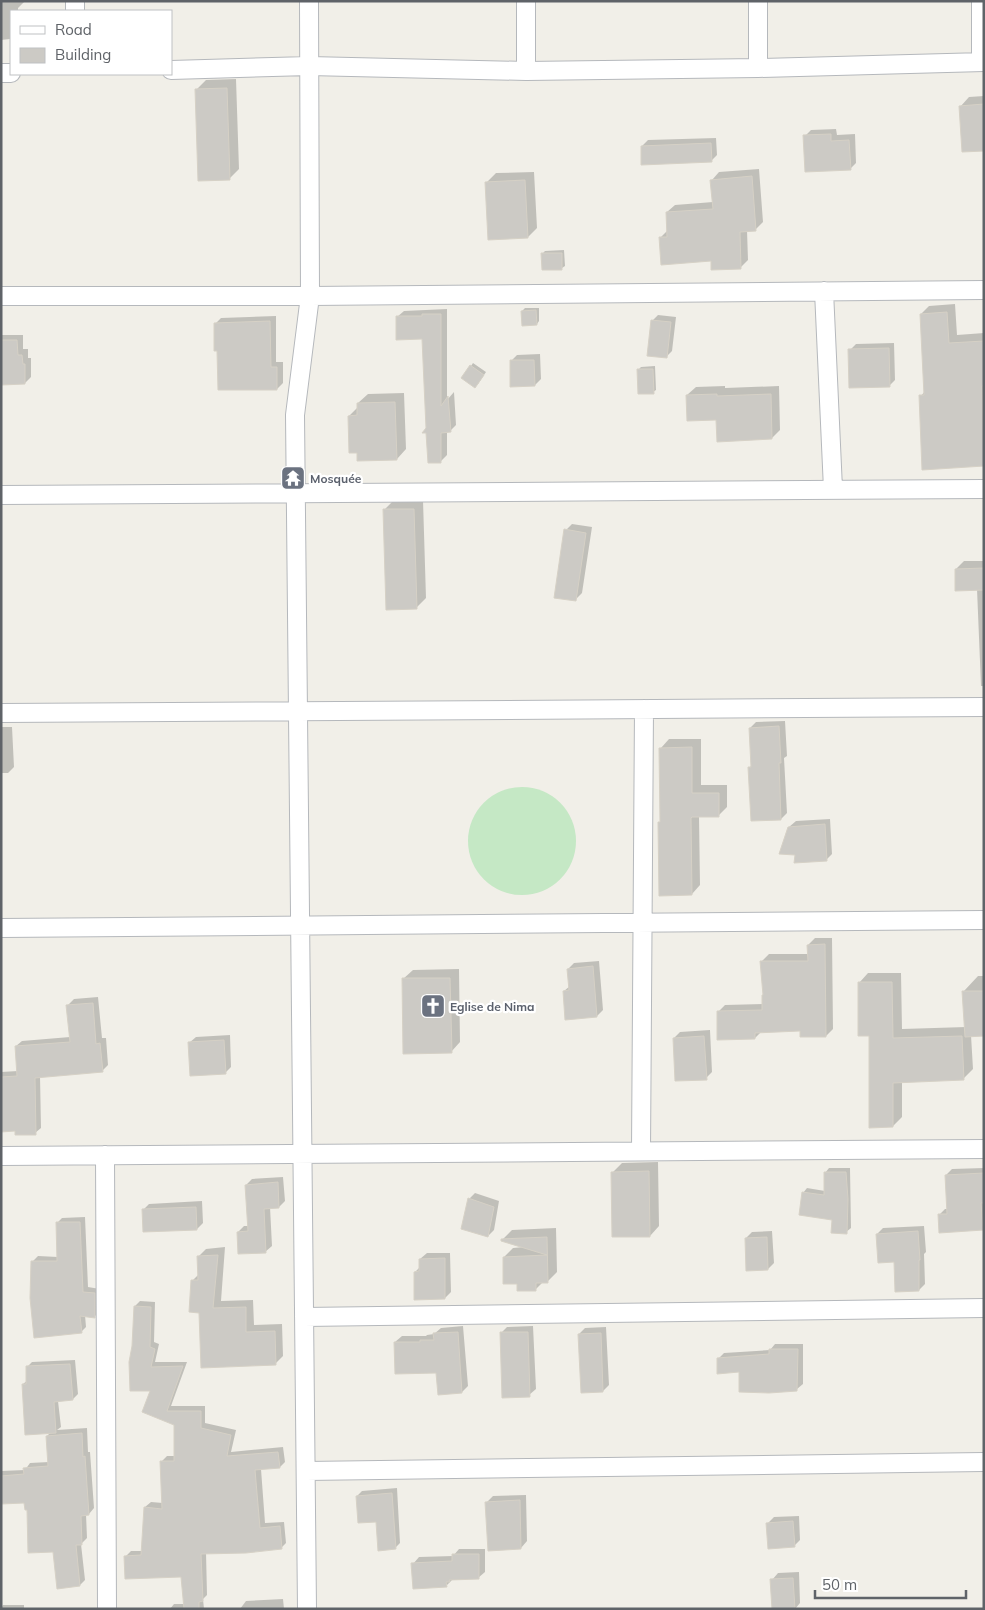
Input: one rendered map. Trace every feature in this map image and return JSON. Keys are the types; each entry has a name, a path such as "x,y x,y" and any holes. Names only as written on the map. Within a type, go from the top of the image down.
{"street":[{"path":"307,1609 295,415 310,296 309,1"},
{"path":"526,1 526,71"},
{"path":"758,1 758,68"},
{"path":"172,70 309,66 526,71 758,68 982,62 981,1"},
{"path":"1,296 310,296 984,290"},
{"path":"824,291 833,489"},
{"path":"1,495 984,489"},
{"path":"1,713 984,707"},
{"path":"641,1151 644,709"},
{"path":"1,928 984,920"},
{"path":"1,1156 984,1149"},
{"path":"106,1155 107,1609"},
{"path":"304,1317 984,1308"},
{"path":"306,1471 984,1462"}],"green space":[{"path":"522,787 543,791 560,803 572,820 576,841 572,862 560,879 543,891 522,895 501,891 484,879 472,862 468,841 472,820 484,803 501,791"}],"building":[{"path":"227,88 230,180 198,181 195,89"},
{"path":"984,104 984,151 962,152 959,106"},
{"path":"831,134 831,141 849,140 851,170 805,172 803,135"},
{"path":"711,143 712,162 641,165 641,146"},
{"path":"752,176 756,231 740,232 741,269 711,270 711,261 661,265 659,237 667,237 666,212 713,209 710,180"},
{"path":"525,180 528,238 488,240 485,182"},
{"path":"541,253 562,253 562,270 542,270"},
{"path":"536,310 537,325 522,326 521,311"},
{"path":"947,312 949,343 984,341 984,386 982,386 984,466 922,470 919,395 924,395 920,314"},
{"path":"422,314 441,314 441,406 448,396 451,432 441,433 441,463 428,463 426,433 422,433 426,428 422,339 396,340 396,316 422,316"},
{"path":"651,320 671,322 667,358 647,356"},
{"path":"270,321 271,367 277,367 277,390 218,390 217,351 214,351 214,323"},
{"path":"1,340 17,340 18,355 22,355 23,364 25,364 25,384 1,385"},
{"path":"889,348 890,387 849,388 848,349"},
{"path":"510,360 534,360 535,386 510,387"},
{"path":"470,365 484,375 475,388 461,378"},
{"path":"637,369 653,369 654,394 638,394"},
{"path":"717,394 717,396 771,394 772,439 717,442 716,420 687,421 686,395"},
{"path":"395,402 397,460 357,461 357,453 349,453 348,416 357,415 357,403"},
{"path":"383,509 414,509 417,609 386,610"},
{"path":"564,529 586,533 576,601 554,598"},
{"path":"984,568 984,590 955,591 955,569"},
{"path":"779,726 781,820 751,821 748,767 751,767 749,728"},
{"path":"692,747 692,793 719,793 719,817 691,818 692,895 659,896 659,748"},
{"path":"825,824 827,861 794,863 795,855 779,854 788,827"},
{"path":"825,944 826,1037 800,1037 800,1031 755,1033 755,1039 717,1040 717,1011 762,1010 763,995 760,961 808,961 807,945"},
{"path":"593,966 597,1017 565,1020 563,991 569,990 567,969"},
{"path":"402,978 450,978 452,1053 403,1054"},
{"path":"858,982 892,982 893,1038 962,1036 964,1080 893,1083 893,1127 869,1128 869,1036 858,1036"},
{"path":"962,991 984,991 984,1036 965,1037"},
{"path":"93,1003 96,1044 100,1043 103,1072 35,1078 36,1135 15,1135 15,1131 1,1132 1,1077 17,1076 15,1046 70,1042 66,1005"},
{"path":"704,1036 707,1080 675,1081 673,1038"},
{"path":"224,1040 226,1074 190,1076 188,1042"},
{"path":"649,1171 650,1237 612,1237 611,1172"},
{"path":"824,1172 846,1172 848,1199 847,1234 831,1233 832,1220 799,1215 802,1192 824,1195"},
{"path":"984,1173 984,1203 981,1203 983,1230 939,1233 938,1214 947,1214 945,1175"},
{"path":"278,1182 279,1208 264,1209 266,1253 238,1254 237,1232 248,1231 245,1185"},
{"path":"468,1198 494,1207 488,1237 461,1229"},
{"path":"196,1207 197,1230 143,1232 142,1209"},
{"path":"56,1222 80,1222 83,1292 95,1293 95,1318 80,1316 82,1333 34,1338 30,1298 31,1261 57,1261"},
{"path":"918,1231 920,1260 919,1291 895,1292 894,1262 878,1263 876,1234"},
{"path":"547,1237 548,1283 536,1283 536,1291 517,1291 517,1284 503,1284 503,1257 547,1255 501,1241 501,1239"},
{"path":"767,1237 768,1270 746,1271 745,1238"},
{"path":"218,1255 213,1308 246,1307 246,1332 275,1331 276,1365 201,1368 199,1313 189,1312 191,1280 198,1280 197,1256"},
{"path":"445,1258 445,1299 414,1300 414,1272 419,1271 419,1259"},
{"path":"134,1306 151,1307 150,1347 155,1349 151,1367 183,1366 167,1411 201,1411 201,1428 231,1435 227,1456 278,1452 280,1468 255,1470 260,1528 280,1526 282,1549 246,1553 201,1554 203,1601 199,1602 199,1609 184,1609 181,1577 125,1579 124,1556 141,1555 144,1507 162,1509 160,1461 174,1461 174,1425 142,1412 150,1391 130,1391 129,1362 132,1346"},
{"path":"458,1332 462,1393 438,1395 436,1373 395,1374 394,1342 434,1340 433,1333"},
{"path":"500,1332 528,1332 530,1397 502,1398"},
{"path":"601,1333 603,1392 581,1393 578,1334"},
{"path":"769,1349 798,1349 797,1391 769,1393 739,1392 739,1372 717,1374 717,1358 769,1354"},
{"path":"70,1364 73,1400 54,1402 56,1433 25,1435 22,1384 26,1384 26,1366"},
{"path":"82,1433 89,1515 81,1516 82,1545 76,1545 80,1586 57,1589 53,1552 28,1553 27,1510 25,1510 24,1503 1,1504 1,1476 24,1474 23,1468 48,1466 46,1436"},
{"path":"392,1493 396,1549 378,1551 376,1522 358,1523 356,1496"},
{"path":"520,1500 521,1549 488,1551 485,1502"},
{"path":"793,1521 795,1547 768,1549 766,1523"},
{"path":"452,1554 479,1554 479,1579 449,1580 450,1582 446,1582 447,1587 413,1589 411,1563 452,1561"},
{"path":"793,1578 795,1609 772,1609 770,1579"}],"place":[{"name":"Mosquée","path":"293,478"},
{"name":"Eglise de Nima","path":"433,1006"}]}
